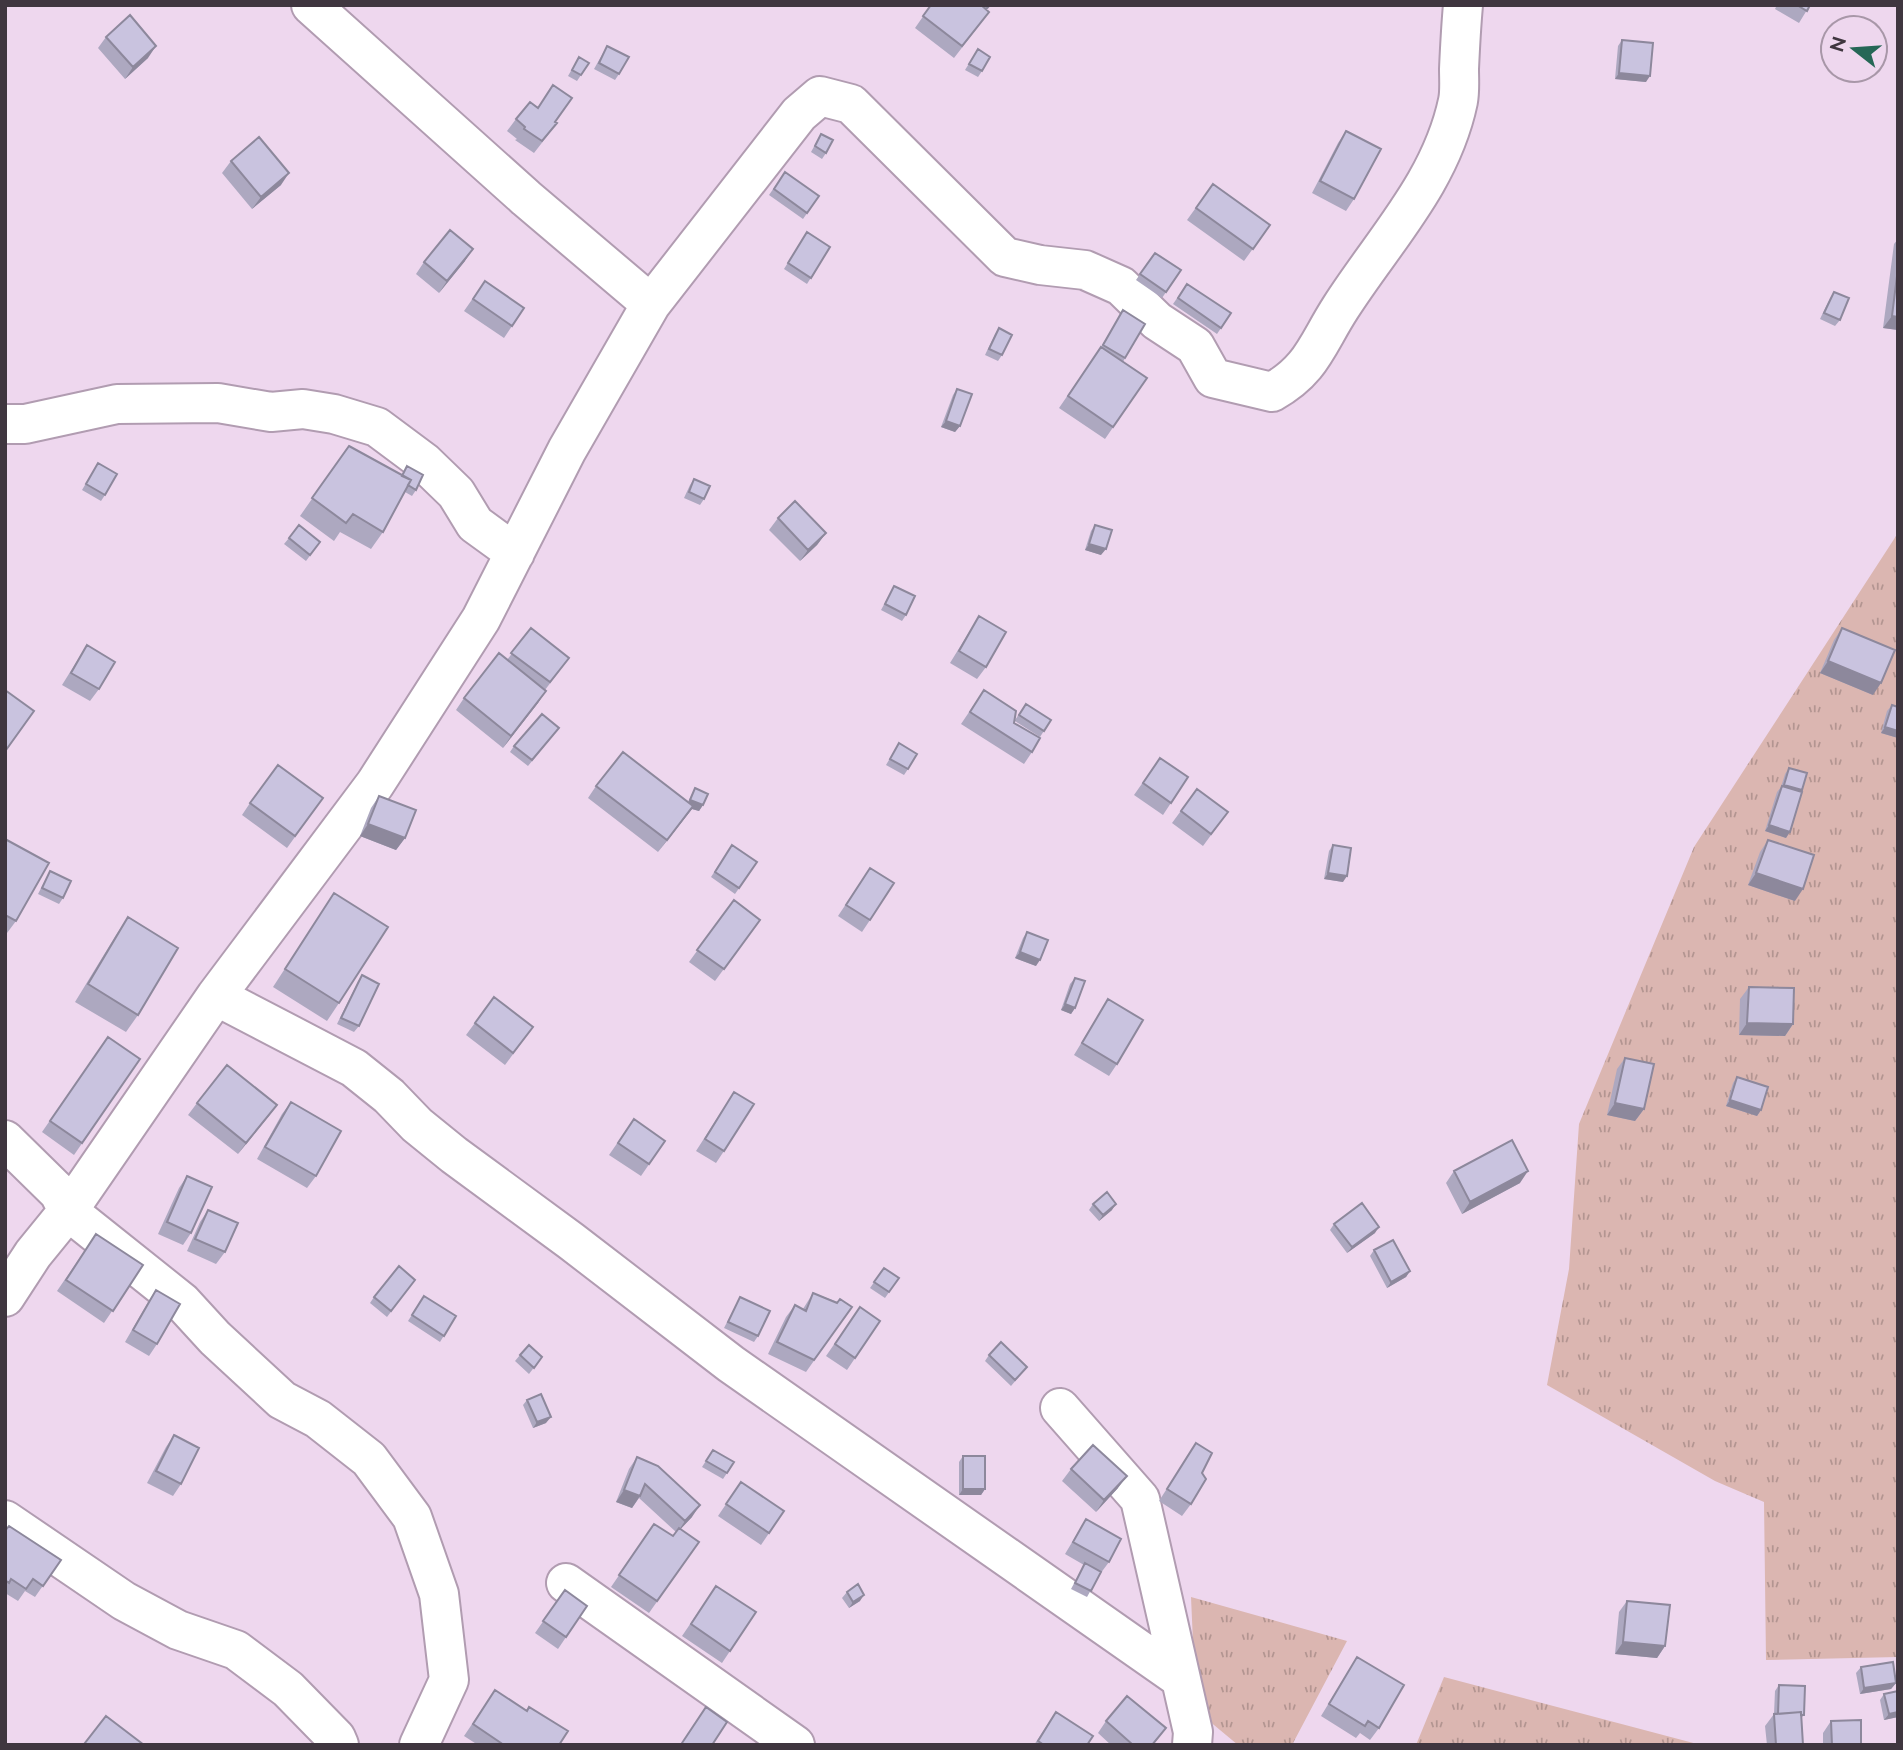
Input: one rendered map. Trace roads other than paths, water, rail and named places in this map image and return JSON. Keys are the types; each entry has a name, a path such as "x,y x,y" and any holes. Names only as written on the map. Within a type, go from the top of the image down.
{"street":[{"path":"310,5 526,198 651,304"},
{"path":"5,1297 33,1254 68,1211 216,996 375,784 481,619 567,450 651,304 799,114 820,96 851,104 1005,257 1040,265 1084,270 1121,286 1157,321 1195,346 1213,378 1272,392 1292,381 1306,365 1340,308 1411,210 1436,166 1458,100 1463,5"},
{"path":"5,424 25,424 117,404 218,403 271,412 303,409 344,416 377,427 424,461 456,493 475,524 515,554"},
{"path":"216,996 354,1068 454,1155 731,1364 1181,1679"},
{"path":"5,1140 59,1193 68,1211 182,1302 215,1338 282,1400 318,1419 369,1459 412,1517 439,1594 449,1679 419,1745"},
{"path":"1060,1408 1140,1499 1193,1732 1192,1745"},
{"path":"5,1520 124,1601 178,1630 236,1650 288,1689 340,1745"},
{"path":"566,1583 795,1745"}]}
